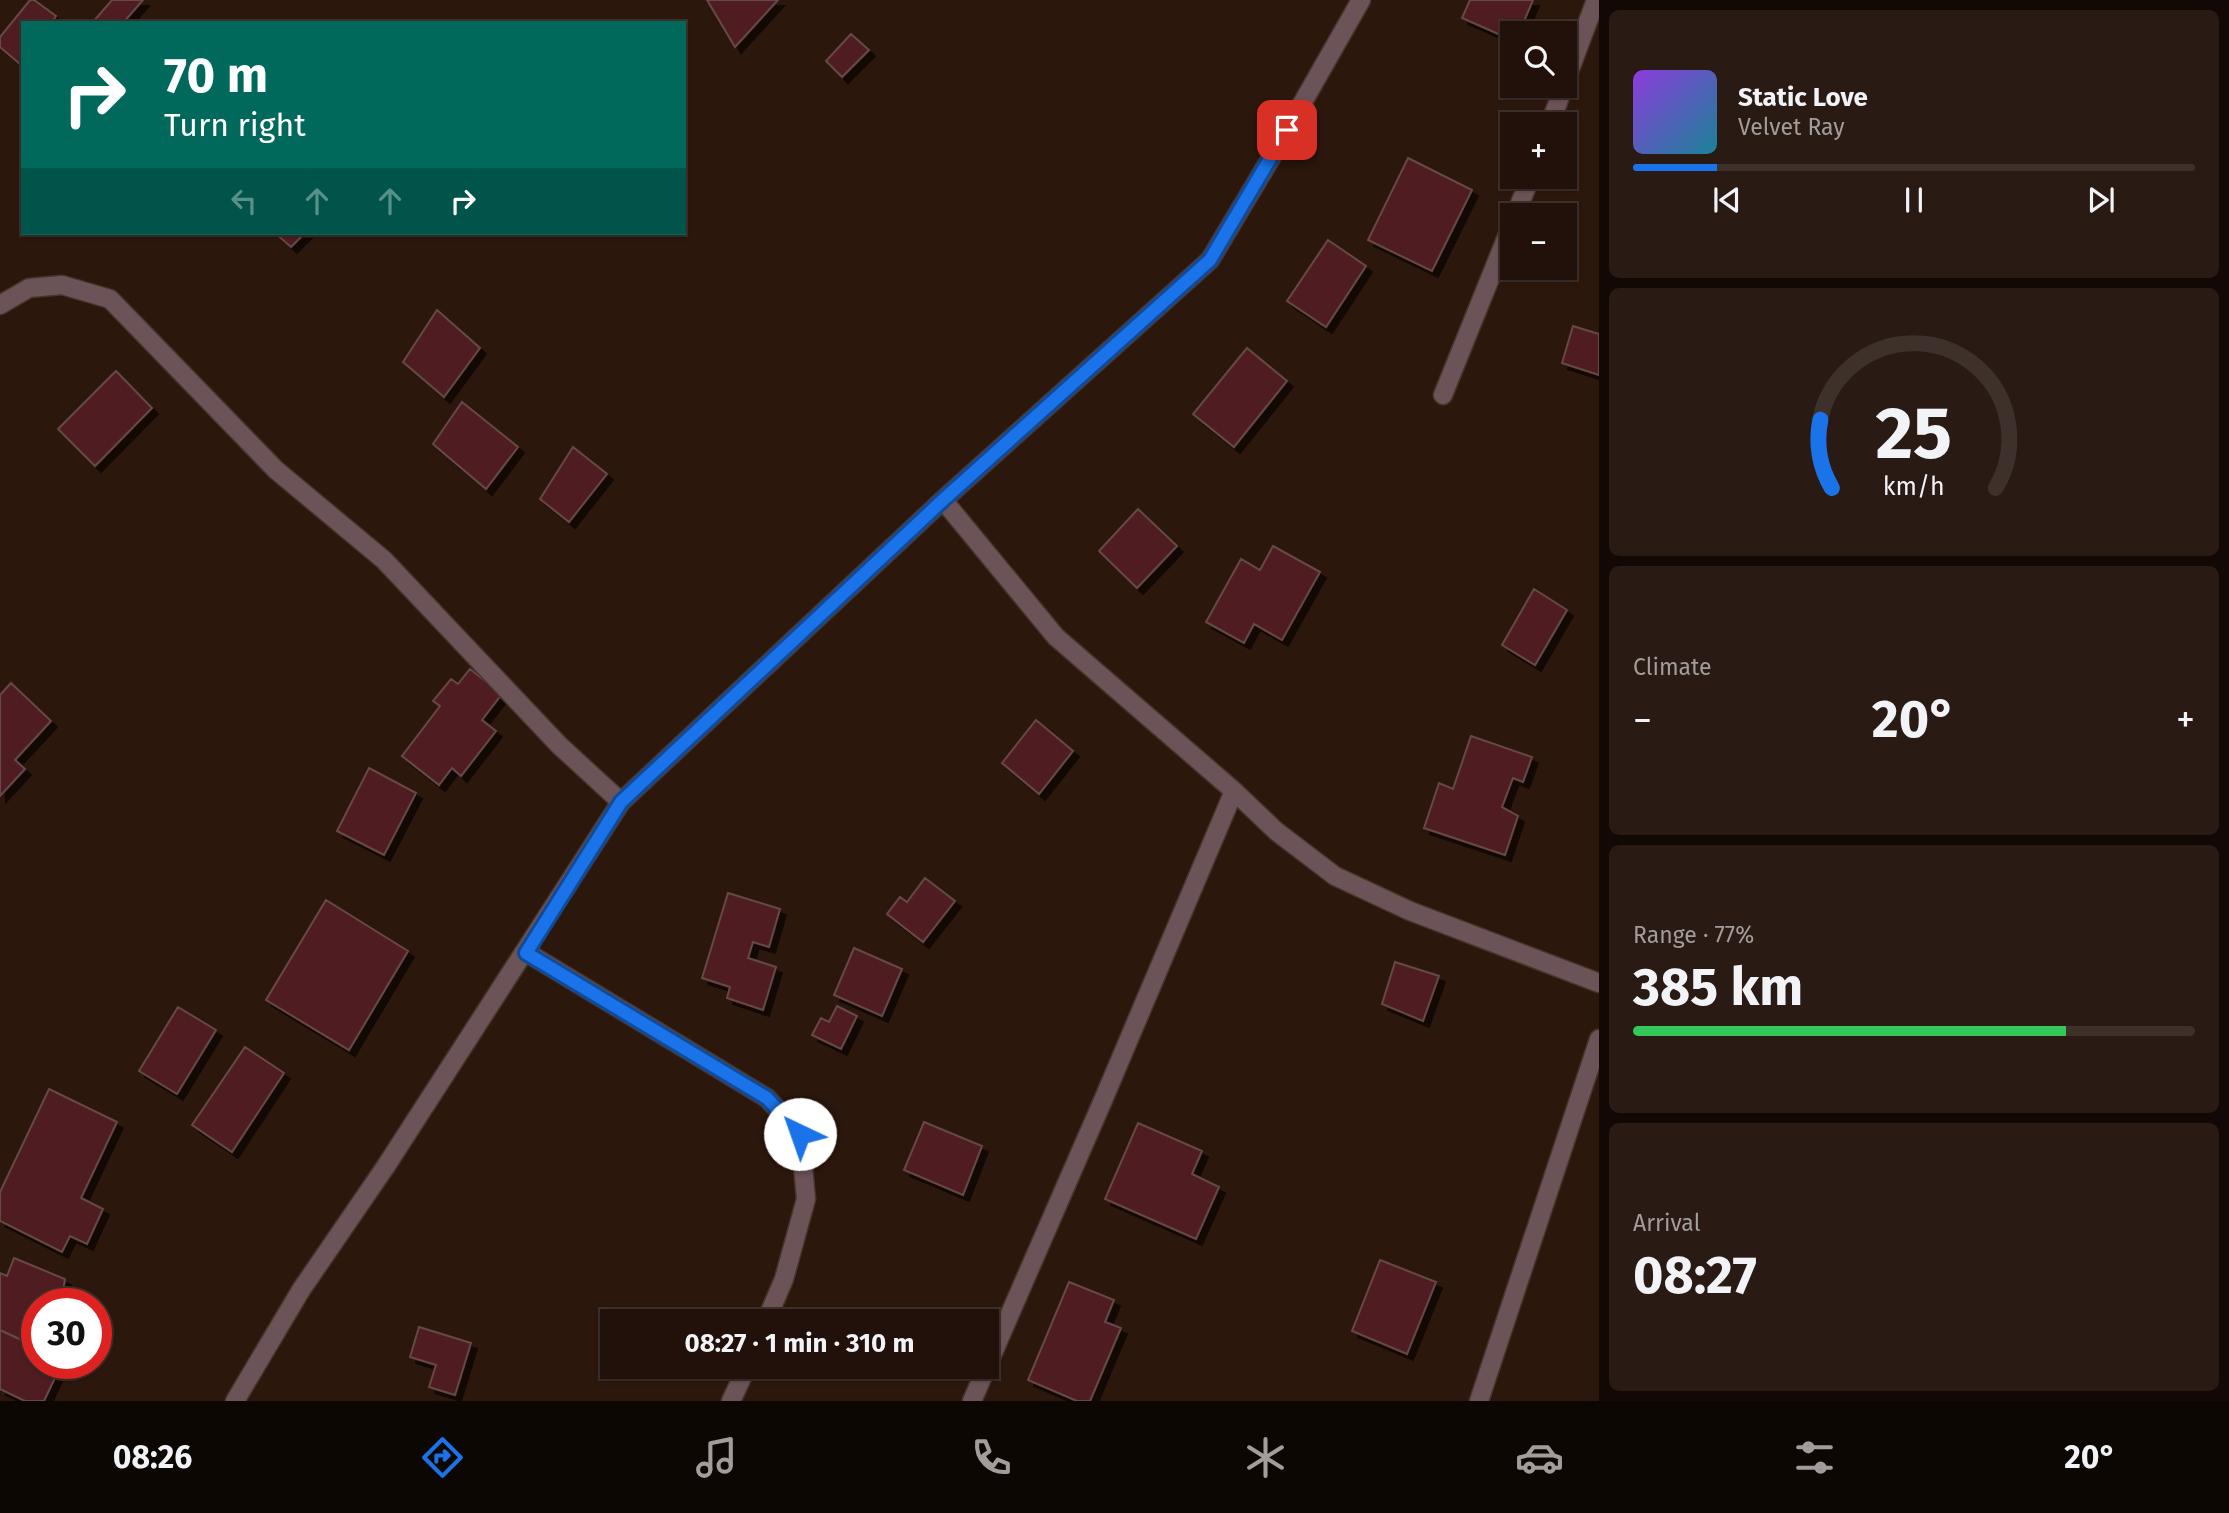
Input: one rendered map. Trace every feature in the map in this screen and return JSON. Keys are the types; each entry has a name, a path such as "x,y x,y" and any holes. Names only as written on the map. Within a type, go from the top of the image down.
{"street":[{"path":"235,1401 301,1290 526,953 621,802 943,500 1210,260 1361,0"},
{"path":"1577,50 1596,0"},
{"path":"1443,395 1500,254"},
{"path":"0,305 29,288 62,285 110,299 276,470 384,560 559,745 621,802"},
{"path":"943,500 1056,636 1276,831 1335,876 1410,911 1599,983"},
{"path":"972,1401 1234,791"},
{"path":"526,953 767,1098 800,1134 806,1199 783,1279 771,1309"},
{"path":"1479,1401 1599,1038"},
{"path":"731,1401 741,1379"}],"building":[{"path":"30,0 56,16 52,21 21,21 20,64 0,47 0,37"},
{"path":"112,0 143,0 125,21 94,21"},
{"path":"707,0 778,0 735,47"},
{"path":"1470,0 1533,0 1524,21 1500,21 1500,35 1462,18"},
{"path":"851,34 869,50 842,77 826,61"},
{"path":"1408,158 1472,190 1432,271 1368,240"},
{"path":"277,235 303,235 291,247"},
{"path":"1328,240 1366,266 1326,327 1287,301"},
{"path":"437,310 480,348 444,397 403,362"},
{"path":"1573,326 1599,334 1599,375 1562,363"},
{"path":"1247,348 1287,381 1234,447 1193,414"},
{"path":"116,371 152,408 95,466 58,429"},
{"path":"462,402 518,447 486,489 433,444"},
{"path":"573,447 607,474 569,522 540,499"},
{"path":"1138,509 1177,546 1137,588 1099,551"},
{"path":"1273,546 1320,572 1282,640 1254,624 1244,643 1206,622 1241,559 1260,570"},
{"path":"1534,589 1567,610 1535,665 1502,645"},
{"path":"470,669 502,694 482,720 496,731 461,776 452,768 439,785 402,756 440,706 433,701 451,679 458,684"},
{"path":"11,683 51,721 15,760 25,769 0,796 0,695"},
{"path":"1036,720 1073,751 1039,794 1002,763"},
{"path":"1471,736 1532,757 1523,782 1513,778 1502,807 1518,816 1505,855 1424,828 1439,783 1453,789"},
{"path":"369,768 416,793 384,855 337,831"},
{"path":"925,878 955,901 923,942 887,914 900,897 907,902"},
{"path":"728,893 780,909 769,947 753,942 748,958 776,967 763,1010 727,998 730,987 702,978"},
{"path":"326,900 408,951 349,1050 266,1000"},
{"path":"854,948 902,969 882,1016 834,995"},
{"path":"1395,962 1439,976 1423,1021 1382,1004"},
{"path":"837,1006 857,1016 841,1049 812,1035 821,1018 829,1022"},
{"path":"178,1007 216,1030 177,1094 139,1071"},
{"path":"245,1047 284,1073 232,1152 192,1125"},
{"path":"49,1089 117,1122 81,1198 103,1209 87,1244 70,1236 62,1252 0,1221 0,1192"},
{"path":"924,1122 982,1146 963,1195 904,1170"},
{"path":"1138,1123 1202,1151 1192,1174 1219,1187 1196,1239 1105,1199"},
{"path":"14,1258 65,1279 63,1288 21,1288 21,1340 0,1330 0,1273 7,1276"},
{"path":"1380,1260 1436,1282 1407,1354 1352,1331"},
{"path":"1069,1282 1114,1300 1105,1322 1121,1328 1090,1401 1077,1401 1028,1380"},
{"path":"419,1327 471,1343 455,1395 429,1387 436,1365 410,1357"},
{"path":"0,1330 21,1340 21,1379 54,1379 44,1401 25,1401 0,1389"}],"route":[{"path":"800,1134 767,1098 526,953 621,802 943,500 1210,260 1287,130"}]}
